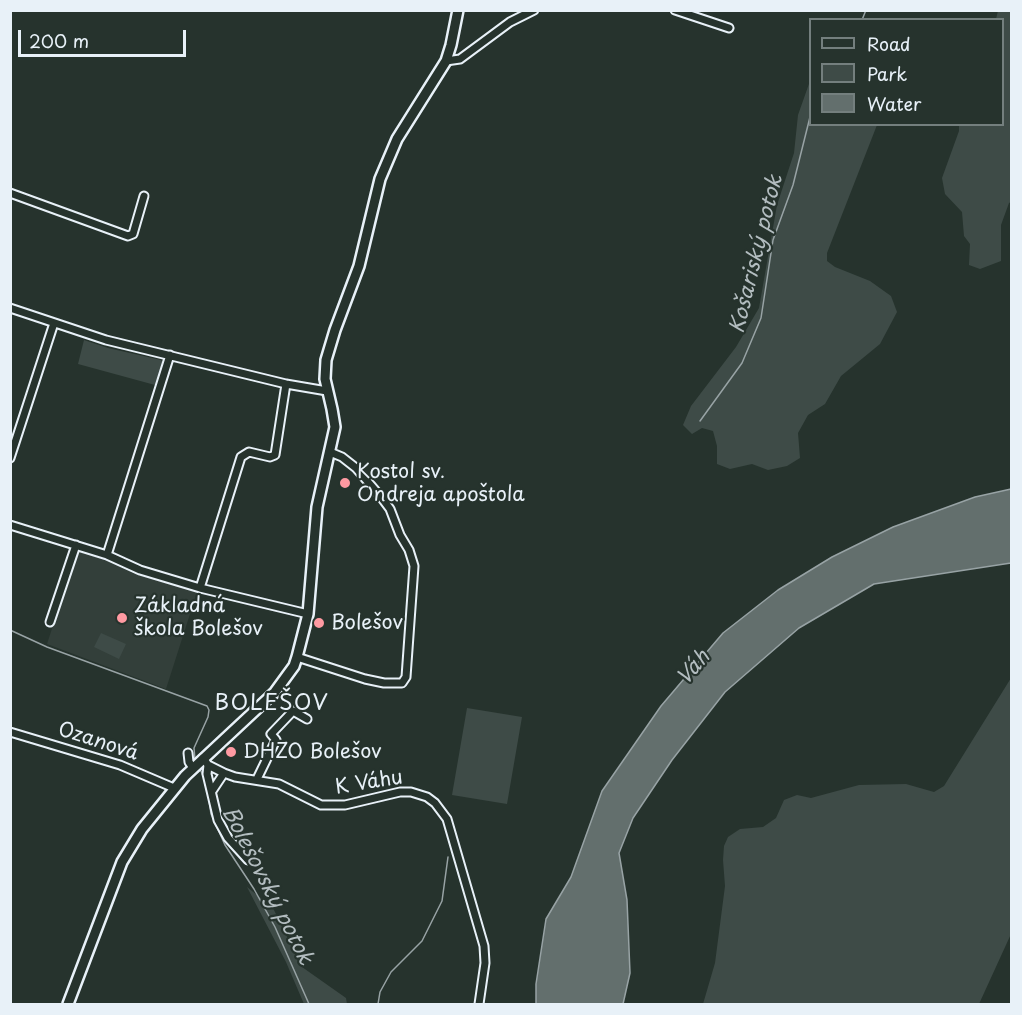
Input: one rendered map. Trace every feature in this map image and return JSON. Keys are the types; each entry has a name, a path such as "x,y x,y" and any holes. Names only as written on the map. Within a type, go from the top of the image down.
{"main road":[{"path":"68,1005 122,862 142,829 174,788 273,694 287,676 297,657 308,614 317,507 330,452 334,418 324,375 326,360 334,330 357,274 380,179 397,139 446,61 452,45 458,10"}],"street":[{"path":"446,61 460,59 510,22 534,10"},
{"path":"675,10 729,28"},
{"path":"10,193 128,236 133,234 144,196"},
{"path":"10,308 106,340 286,384 327,391"},
{"path":"10,458 54,322"},
{"path":"107,555 170,355"},
{"path":"200,588 241,457 249,452 270,457 275,454 286,384"},
{"path":"297,657 384,683 402,684 406,677 414,566 409,550 400,535 390,509 381,496 356,468 342,457 330,452"},
{"path":"10,525 107,555 140,570 200,588 308,614"},
{"path":"50,622 76,545"},
{"path":"257,779 276,740 271,734 293,711 307,719"},
{"name":"Ozanová","path":"10,732 120,765 174,788"},
{"path":"188,753 207,774 218,820 228,838 248,860"},
{"name":"K Váhu","path":"200,764 235,777 257,779 285,786 321,805 335,807 400,792 420,793 435,803 447,819 484,946 485,963 479,1005"},
{"path":"212,791 224,773"}],"shaded area":[{"name":"Základná škola Bolešov","path":"77,551 110,561 132,573 197,592 166,689 47,644"}],"green space":[{"path":"998,11 1011,11 1011,202 1001,225 1001,261 980,269 969,265 970,244 964,236 962,212 945,194 942,178 959,126 1004,126 1004,18 996,18"},
{"path":"809,84 809,126 877,126 827,253 827,261 835,267 870,281 891,296 897,312 880,344 841,376 825,404 808,415 798,433 800,458 787,466 768,470 752,464 730,469 717,464 717,446 713,431 702,428 692,434 683,425 691,406 736,347 759,308 777,205 794,153 798,115"},
{"path":"84,340 161,360 163,363 155,385 78,364"},
{"path":"101,633 126,644 119,659 94,647"},
{"path":"1011,678 1011,934 979,1004 703,1004 715,963 725,886 724,846 728,837 740,829 763,827 776,818 784,800 797,795 811,798 859,785 906,784 934,792 944,786"},
{"path":"467,708 522,717 507,804 452,795"},
{"path":"247,887 273,908 302,967 346,998 347,1004 304,1004 286,962"}],"water":[{"name":"Váh","path":"1011,489 1011,563 874,584 799,628 725,692 672,760 633,818 619,853 627,900 630,973 623,1004 536,1004 536,984 546,919 571,877 602,791 661,706 723,633 778,590 832,557 893,527 975,497"}],"waterway":[{"name":"Košariský potok","path":"863,18 866,10"},
{"name":"Košariský potok","path":"700,421 742,363 761,318 773,240 793,185 809,121"},
{"name":"Bolešovský potok","path":"10,630 47,647 207,706 208,717 194,748 195,760"},
{"name":"Bolešovský potok","path":"199,767 206,782"},
{"name":"Bolešovský potok","path":"208,793 211,814 225,845 254,889 275,927 309,1004"},
{"path":"378,1004 380,992 391,972 422,941 442,901 448,857"}],"place":[{"name":"Kostol sv. Ondreja apoštola","path":"345,483"},
{"name":"Základná škola Bolešov","path":"122,618"},
{"name":"Bolešov","path":"319,623"},
{"name":"DHZO Bolešov","path":"231,752"}],"district":[{"name":"BOLEŠOV","path":"272,704"}]}
